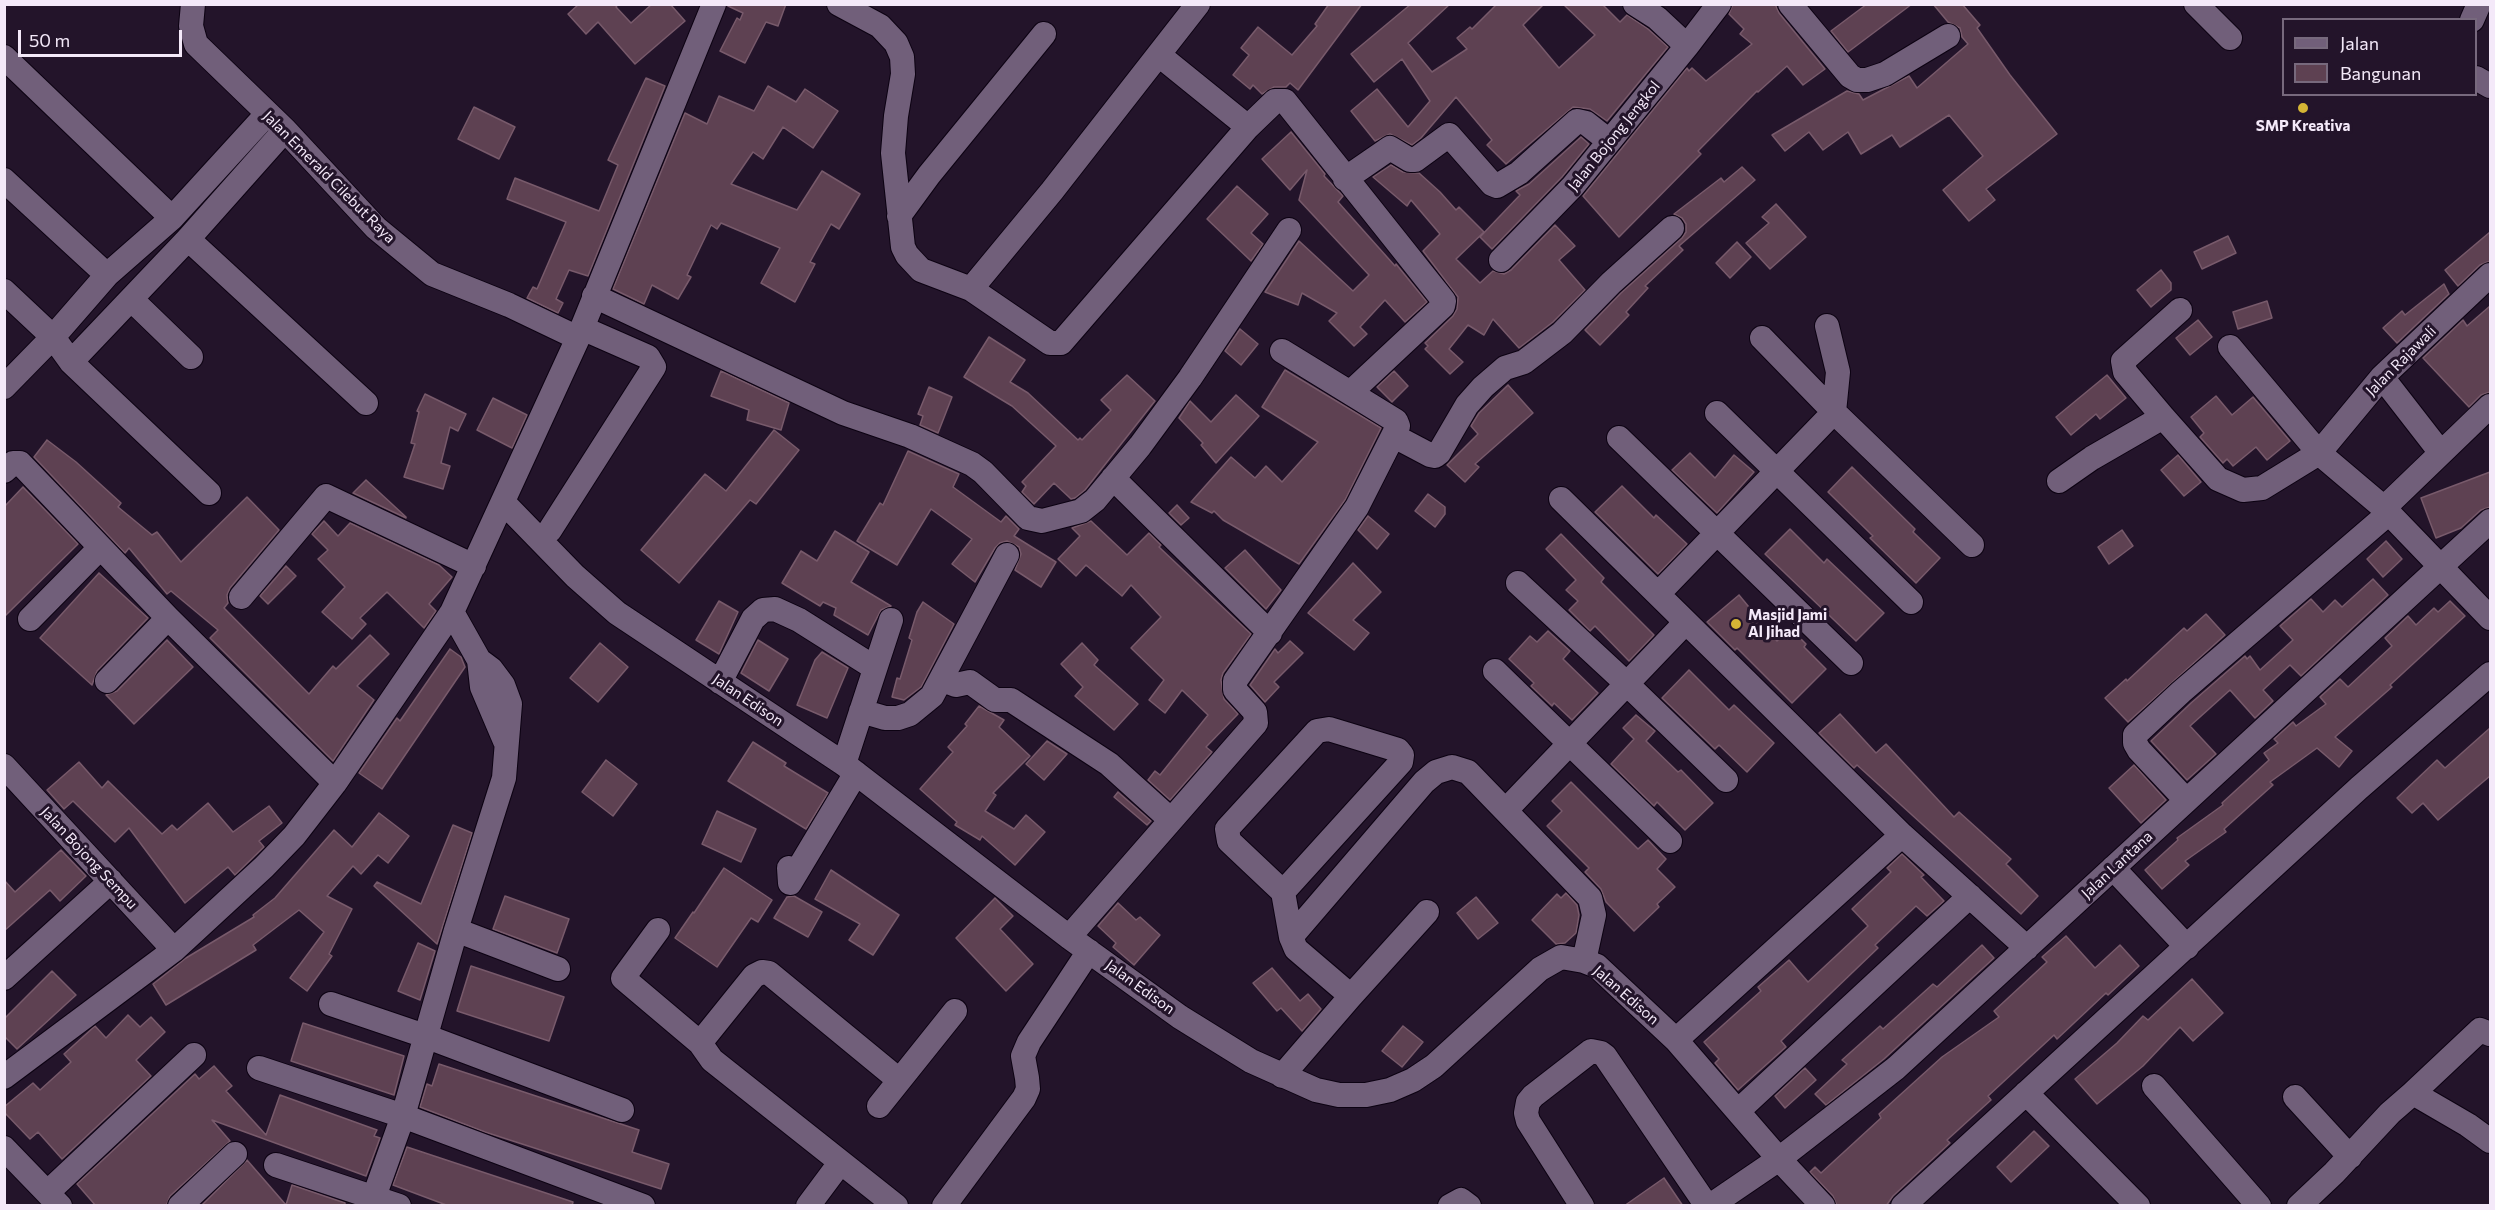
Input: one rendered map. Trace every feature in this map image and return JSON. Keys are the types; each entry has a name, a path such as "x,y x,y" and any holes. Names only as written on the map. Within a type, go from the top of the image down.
{"street":[{"name":"Jalan Emerald Cilebut Raya","path":"193,4 191,26 196,44 285,130 376,228 432,274 580,333 648,357 654,367 550,530"},
{"path":"4,1077 174,950 264,867 294,836 335,783 452,612 504,503 580,333 714,4"},
{"path":"839,4 880,26 896,43 902,57 903,74 893,153 903,247 914,263 932,275 971,289 1050,343 1061,343 1248,127 1275,101 1285,101 1444,301 1443,306 1351,392"},
{"path":"971,289 1052,191 1198,4"},
{"path":"1635,4 1657,18 1687,46"},
{"name":"Jalan Bojong Jengkol","path":"1501,260 1565,195 1719,4"},
{"path":"1790,4 1850,76 1857,80 1867,80 1885,74 1948,36"},
{"path":"2196,4 2230,38"},
{"path":"2473,18 2479,4"},
{"path":"899,216 929,175 1044,34"},
{"path":"1159,55 1248,127"},
{"path":"4,57 172,218"},
{"path":"4,387 54,337 107,275 172,218 267,114"},
{"path":"1345,179 1390,148 1410,160 1415,160 1449,135 1492,184 1497,186 1519,173 1577,121 1586,123 1609,141"},
{"path":"71,362 188,239 285,130"},
{"path":"4,180 107,275"},
{"path":"1394,436 1435,456 1467,405 1483,387 1505,368 1524,362 1562,333 1611,283 1672,228"},
{"path":"594,296 843,413 910,436 972,464 1032,520 1042,521 1082,511 1095,500 1190,378 1289,230"},
{"path":"188,239 366,403"},
{"name":"Jalan Rajawali","path":"2180,310 2123,361 2125,372 2211,473 2224,483 2243,490 2262,488 2319,453 2382,377 2490,275"},
{"path":"4,291 54,337 71,362 209,493"},
{"path":"131,299 191,357"},
{"path":"1658,594 1834,412 1838,372 1827,326"},
{"path":"1762,338 1834,412 1972,545"},
{"path":"2230,347 2319,453 2387,511 2490,618"},
{"path":"1069,937 1256,723 1256,712 1235,690 1234,686 1238,676 1357,507 1398,426 1396,421 1282,351"},
{"path":"2382,377 2441,453"},
{"path":"2186,800 2139,750 2135,743 2135,735 2387,511 2441,453 2490,406"},
{"path":"1717,413 1911,602"},
{"path":"2059,481 2163,417"},
{"path":"1619,438 1851,663"},
{"path":"4,471 13,463 20,463 168,618 335,783"},
{"path":"1113,478 1270,633"},
{"path":"241,597 326,496 474,566"},
{"path":"1561,499 1902,835 2027,948"},
{"name":"Jalan Edison","path":"504,503 593,593 635,625 850,769 1069,937 1179,1017 1251,1061 1316,1090 1339,1095 1366,1095 1390,1090 1413,1080 1434,1066 1540,969 1561,957 1584,961 1597,966 1676,1040 1779,1159"},
{"name":"Jalan Lantana","path":"1720,1203 1896,1068 2490,521"},
{"path":"30,619 100,548"},
{"path":"861,711 885,718 898,718 910,714 932,696 943,680 1007,555"},
{"path":"1518,583 1628,684 1726,780"},
{"path":"720,682 753,619 762,610 775,609 799,620 876,668"},
{"path":"374,1197 403,1116 456,930 504,778 510,704 503,685 491,669 479,660 452,612"},
{"path":"107,681 168,618"},
{"path":"789,868 790,883 850,769 861,711 891,620"},
{"path":"1506,810 1686,622"},
{"path":"1495,671 1670,841"},
{"path":"1903,1206 2359,788 2490,674"},
{"path":"943,680 956,685 970,682 994,700 1011,700 1109,764 1172,820"},
{"path":"1283,892 1401,762 1402,755 1398,750 1329,729 1317,731 1227,829 1229,841 1283,892 1291,937 1296,949 1352,996"},
{"name":"Jalan Bojong Sempu","path":"4,766 174,950"},
{"path":"1291,937 1424,782 1436,772 1452,767 1468,772 1590,898 1594,915 1584,961"},
{"path":"1676,1040 1902,835"},
{"path":"2113,868 2187,947"},
{"path":"4,978 111,881"},
{"path":"1738,1111 1970,896"},
{"path":"1282,1076 1427,912"},
{"path":"456,930 558,969"},
{"path":"658,930 623,978 700,1043 712,1060 896,1206"},
{"path":"944,1206 1024,1098 1028,1089 1023,1056 1029,1042 1089,951"},
{"path":"700,1043 754,976 762,972 769,973 899,1080"},
{"path":"331,1004 425,1036 622,1110"},
{"path":"879,1106 955,1011"},
{"path":"2299,1206 2350,1157 2390,1113 2480,1030 2490,1034"},
{"path":"1582,1206 1528,1121 1527,1108 1533,1096 1591,1050 1605,1056 1720,1203"},
{"path":"4,1148 54,1199 194,1055"},
{"path":"259,1068 403,1116 643,1206"},
{"path":"2154,1086 2259,1206"},
{"path":"2026,1093 2138,1206"},
{"path":"2413,1093 2468,1125 2490,1141"},
{"path":"2295,1097 2350,1157"},
{"path":"180,1206 235,1154"},
{"path":"1779,1159 1823,1206"},
{"path":"808,1206 840,1163"},
{"path":"276,1165 399,1206"},
{"path":"1450,1206 1461,1200 1469,1206"}],"building":[{"path":"579,4 618,4 616,7 631,23 652,4 670,4 685,21 635,64 598,22 586,34 568,14"},
{"path":"728,4 786,4 778,26 766,22 745,63 720,51 737,18 740,20 743,13"},
{"path":"1329,4 1362,4 1298,90 1290,83 1286,87 1274,87 1262,94 1253,85 1250,89 1233,75 1249,55 1241,48 1258,27 1292,55 1317,26 1315,24"},
{"path":"1411,4 1450,4 1408,43 1432,72 1467,49 1457,38 1470,27 1472,29 1497,4 1544,4 1523,25 1559,68 1595,35 1563,4 1602,4 1620,22 1627,15 1648,29 1668,47 1607,121 1590,109 1573,107 1506,164 1487,145 1492,140 1456,97 1421,138 1412,145 1390,134 1375,141 1351,111 1377,89 1408,127 1430,101 1402,59 1374,82 1351,54"},
{"path":"1733,4 1775,4 1779,13 1825,69 1803,85 1787,66 1757,91 1698,151 1701,154 1619,237 1583,196 1687,68 1689,71 1692,68 1706,81 1752,44 1740,34 1744,29 1729,14"},
{"path":"1867,4 1912,4 1848,52 1831,31"},
{"path":"1933,4 1962,4 1980,25 1977,28 2010,75 2057,134 1986,189 1995,200 1969,221 1943,190 1983,156 1949,115 1900,147 1892,135 1861,154 1848,132 1823,150 1809,132 1785,151 1772,135 1847,91 1859,94 1863,100 1909,76 1917,88 1968,44 1962,37 1960,28 1948,22"},
{"path":"646,78 665,86 588,276 569,270 556,299 563,303 558,313 527,298 533,287 537,289 566,222 507,199 515,178 599,211 618,165 608,160"},
{"path":"768,86 796,102 805,89 838,111 813,148 783,127 763,159 753,152 731,184 797,210 822,171 860,194 839,229 831,224 810,262 815,264 795,302 761,283 780,248 721,223 717,229 711,225 687,275 691,277 678,299 652,285 644,304 613,289 685,113 707,124 719,96 754,111"},
{"path":"474,107 515,127 499,159 458,139"},
{"path":"1291,132 1325,174 1324,176 1343,196 1338,202 1395,266 1396,264 1427,302 1405,322 1385,300 1360,327 1367,334 1354,346 1329,321 1337,313 1302,293 1298,305 1265,292 1299,241 1353,291 1369,275 1299,200 1307,170 1290,190 1262,159"},
{"path":"1581,137 1589,144 1562,177 1492,249 1480,237 1520,195 1516,191 1529,184"},
{"path":"1391,165 1403,172 1419,173 1456,210 1459,207 1484,232 1456,259 1480,283 1493,271 1504,274 1511,270 1555,225 1575,246 1559,260 1585,290 1553,322 1519,348 1493,319 1484,335 1468,325 1449,349 1463,362 1450,374 1425,349 1428,346 1425,343 1453,316 1457,309 1458,297 1423,251 1440,234 1411,200 1407,206 1373,177"},
{"path":"1742,167 1755,180 1679,246 1683,250 1645,286 1648,288 1626,312 1629,315 1600,345 1585,330 1621,293 1682,238 1686,232 1686,224 1682,218 1674,214 1721,178 1724,182"},
{"path":"1237,186 1268,214 1251,233 1263,244 1251,261 1207,219"},
{"path":"1776,204 1806,237 1770,269 1746,243 1769,223 1762,217"},
{"path":"2490,232 2490,261 2480,265 2458,286 2445,270"},
{"path":"2228,236 2236,253 2202,269 2194,252"},
{"path":"1737,242 1751,257 1730,278 1716,263"},
{"path":"2161,270 2171,283 2171,290 2151,307 2137,290"},
{"path":"2444,284 2449,294 2397,343 2383,328 2402,311 2405,315"},
{"path":"2267,301 2272,318 2238,329 2233,312"},
{"path":"2490,306 2490,392 2481,395 2469,407 2423,358 2463,320 2467,326"},
{"path":"2198,320 2212,337 2190,355 2176,338"},
{"path":"1240,329 1258,344 1241,365 1225,351"},
{"path":"989,337 1025,360 1010,382 1028,393 1078,440 1080,438 1082,440 1111,410 1101,400 1127,375 1155,401 1085,490 1075,498 1071,499 1054,483 1034,504 1022,492 1026,486 1022,482 1056,446 1012,406 964,377"},
{"path":"1285,370 1381,428 1345,500 1299,564 1223,520 1214,511 1212,513 1191,502 1231,457 1255,478 1266,466 1282,482 1318,442 1262,407"},
{"path":"721,371 789,403 781,430 747,420 749,410 711,396"},
{"path":"1394,371 1408,386 1392,402 1377,387"},
{"path":"2107,375 2126,398 2100,419 2096,414 2071,435 2056,417"},
{"path":"1508,385 1533,413 1475,464 1479,467 1465,482 1447,465 1478,434 1471,426 1479,413"},
{"path":"929,387 952,397 938,433 920,425 923,416 918,414"},
{"path":"425,394 466,414 458,431 450,427 441,463 450,466 443,489 404,477 415,444 411,443 419,412 417,411"},
{"path":"1236,395 1259,416 1216,463 1201,445 1203,443 1179,418 1190,401 1211,422"},
{"path":"2216,396 2232,415 2253,397 2290,441 2267,460 2256,447 2233,466 2227,459 2223,463 2200,437 2204,433 2191,417"},
{"path":"493,398 527,415 512,448 477,430"},
{"path":"774,430 799,450 756,504 750,500 679,583 641,550 705,474 726,491"},
{"path":"47,440 76,462 121,503 118,507 152,535 157,532 181,562 247,497 279,530 230,588 227,595 228,603 224,608 309,694 333,666 336,669 370,635 389,654 357,686 374,700 333,761 210,638 218,630 171,591 167,594 129,548 125,553 34,457"},
{"path":"908,451 959,474 953,487 1001,522 1006,516 1019,529 1014,536 1056,562 1041,587 1015,570 1021,554 1019,547 1007,541 995,548 975,582 952,564 972,539 931,509 897,565 857,541 880,503 883,505"},
{"path":"1690,453 1715,478 1734,455 1754,472 1717,513 1672,470"},
{"path":"2178,455 2201,482 2184,496 2161,470"},
{"path":"1852,467 1915,529 1913,532 1940,558 1916,583 1828,492"},
{"path":"2490,472 2490,507 2481,510 2461,528 2436,538 2421,498"},
{"path":"366,480 406,517 406,518 353,493"},
{"path":"1622,486 1654,518 1656,515 1687,544 1658,574 1595,512"},
{"path":"23,487 78,544 4,617 4,507"},
{"path":"1428,494 1445,507 1445,514 1435,527 1415,511"},
{"path":"1177,505 1189,518 1181,525 1169,513"},
{"path":"1368,516 1389,534 1377,549 1358,530"},
{"path":"324,521 338,536 350,523 439,565 452,577 429,604 436,611 424,628 387,592 360,618 366,624 352,639 322,612 345,587 318,559 328,550 312,534"},
{"path":"1091,521 1127,555 1149,533 1161,545 1159,547 1251,634 1223,673 1221,680 1224,699 1238,714 1206,747 1212,752 1170,800 1148,780 1155,771 1160,775 1208,715 1182,690 1165,713 1149,700 1164,680 1131,648 1161,617 1131,585 1122,596 1086,565 1076,576 1058,559 1080,536 1072,528"},
{"path":"1790,529 1824,563 1827,559 1884,613 1856,641 1765,554"},
{"path":"2122,530 2133,546 2109,564 2098,547"},
{"path":"835,531 869,552 851,582 891,606 881,610 868,635 834,615 836,608 823,602 820,606 782,583 801,551 817,561"},
{"path":"1561,534 1604,578 1601,582 1654,635 1629,661 1595,626 1590,631 1569,610 1578,601 1566,590 1576,580 1546,549"},
{"path":"2386,541 2402,559 2383,577 2367,559"},
{"path":"1245,550 1281,590 1266,609 1225,568"},
{"path":"1353,563 1381,592 1353,620 1369,633 1354,650 1308,613"},
{"path":"286,566 296,576 268,604 260,596"},
{"path":"99,573 148,618 97,671 92,685 40,638"},
{"path":"2373,579 2388,595 2301,676 2290,665 2263,690 2273,701 2255,718 2230,690 2190,726 2216,754 2187,780 2151,741 2245,656 2247,659 2250,656 2260,670 2293,640 2280,626 2311,599 2323,612 2335,600 2342,607"},
{"path":"1739,595 1777,641 1790,628 1806,644 1804,647 1826,669 1792,703 1737,648 1735,650 1707,622"},
{"path":"719,601 738,612 719,654 696,640"},
{"path":"2450,601 2465,616 2390,685 2392,687 2335,737 2352,751 2339,767 2317,748 2270,782 2273,785 2224,829 2226,832 2185,861 2189,865 2162,889 2145,870 2178,840 2177,838 2223,805 2222,803 2269,760 2264,753 2278,743 2274,739 2293,722 2296,726 2326,704 2320,697 2340,679 2348,687 2392,646 2385,638 2408,616 2416,625 2434,608 2438,612"},
{"path":"923,602 954,624 921,687 904,700 892,697 912,640 909,638 917,612"},
{"path":"2206,614 2225,635 2128,722 2105,698 2126,679 2127,681 2184,628 2187,631"},
{"path":"1548,631 1570,651 1563,659 1598,693 1572,720 1554,703 1552,706 1531,686 1534,683 1509,659 1530,636 1537,642"},
{"path":"167,640 193,667 134,724 106,695 117,691"},
{"path":"758,640 788,659 769,691 741,673"},
{"path":"1290,641 1303,653 1274,682 1279,687 1265,702 1250,685 1275,649 1278,653"},
{"path":"600,643 628,667 598,702 570,678"},
{"path":"1082,643 1098,660 1094,665 1138,704 1114,730 1075,696 1083,687 1061,664"},
{"path":"450,649 461,657 465,667 382,789 359,773 397,718 400,721"},
{"path":"822,652 848,668 827,718 797,705 815,660"},
{"path":"1689,670 1729,710 1734,705 1774,743 1747,772 1719,745 1715,749 1662,698"},
{"path":"979,706 1004,720 999,727 1030,756 993,793 996,795 985,811 1014,829 1026,815 1045,832 1015,865 982,836 980,840 955,825 957,822 920,789 953,752 948,747 967,726 965,724"},
{"path":"1840,714 1876,753 1886,744 1954,817 1959,812 2011,859 2006,864 2038,896 2021,914 1857,765 1854,768 1819,733"},
{"path":"1636,715 1655,731 1646,741 1678,772 1681,770 1713,803 1685,830 1657,802 1654,806 1611,764 1634,739 1623,728"},
{"path":"2490,728 2490,776 2438,820 2423,803 2412,813 2397,798 2437,760 2445,768"},
{"path":"1047,741 1067,754 1044,780 1026,764"},
{"path":"753,742 786,763 784,766 828,793 806,829 728,781"},
{"path":"606,760 637,784 613,816 582,792"},
{"path":"79,762 102,788 108,781 162,834 172,825 177,830 208,803 233,832 269,806 282,823 259,841 264,847 235,875 228,867 185,903 129,828 115,842 73,801 64,809 47,790"},
{"path":"2134,765 2166,800 2141,823 2109,788"},
{"path":"1571,782 1638,849 1648,840 1666,859 1657,869 1675,887 1657,904 1659,907 1634,931 1606,902 1601,889 1585,872 1589,868 1547,826 1562,811 1552,801"},
{"path":"1118,792 1151,821 1147,825 1114,797"},
{"path":"717,811 756,829 741,862 702,844"},
{"path":"379,813 409,836 388,863 378,855 361,874 353,866 327,896 352,909 329,954 332,956 307,991 290,978 324,932 299,910 253,945 256,950 166,1005 153,984 186,958 254,917 253,915 275,898 334,830 352,847"},
{"path":"453,825 472,833 437,944 374,886 377,882 421,904"},
{"path":"61,850 86,876 60,901 50,890 4,931 4,880 15,892"},
{"path":"1902,854 1924,875 1921,877 1944,901 1927,916 1916,906 1875,945 1878,948 1781,1041 1786,1047 1738,1090 1715,1063 1719,1059 1704,1042 1761,991 1758,987 1789,960 1808,982 1868,926 1852,909 1891,872 1887,868"},
{"path":"724,868 772,900 758,922 751,918 717,967 675,938"},
{"path":"831,870 899,915 873,955 849,940 860,924 815,899"},
{"path":"1566,893 1577,905 1579,915 1576,933 1565,943 1556,944 1532,920 1557,894 1561,898"},
{"path":"505,896 569,919 557,953 493,929"},
{"path":"794,896 822,912 808,937 774,918 787,897"},
{"path":"1476,897 1498,923 1478,939 1457,913"},
{"path":"995,898 1013,916 1000,929 1033,964 1006,991 956,938"},
{"path":"1118,903 1136,920 1140,917 1160,935 1134,965 1113,947 1116,943 1098,926"},
{"path":"2066,936 2095,968 2120,945 2139,966 2057,1039 2054,1035 1988,1096 1991,1100 1947,1140 1950,1143 1893,1196 1886,1206 1837,1206 1833,1196 1810,1172 1815,1167 1821,1173 1881,1118 1879,1114 1942,1057 1999,1017 1994,1011 2047,962 2042,957"},
{"path":"418,943 435,951 420,1000 398,991"},
{"path":"1982,945 1994,958 1884,1059 1826,1105 1815,1094 1847,1064 1842,1060 1880,1026 1883,1029 1933,984 1937,987"},
{"path":"471,966 564,997 549,1041 457,1011"},
{"path":"1272,968 1300,1001 1308,994 1321,1009 1302,1031 1281,1008 1277,1011 1253,983"},
{"path":"52,971 76,995 17,1049 4,1036 4,1019"},
{"path":"2192,979 2223,1013 2193,1041 2180,1027 2143,1066 2097,1104 2075,1079 2117,1043 2143,1016 2148,1020"},
{"path":"128,1015 140,1027 151,1017 165,1032 136,1060 151,1076 62,1159 38,1132 30,1139 4,1112 4,1107 33,1083 40,1090 71,1062 64,1054 95,1026 106,1038"},
{"path":"303,1023 404,1056 394,1095 291,1061"},
{"path":"1403,1026 1423,1042 1402,1067 1382,1051"},
{"path":"439,1064 639,1130 632,1152 669,1164 661,1189 485,1132 420,1107 427,1084 432,1086"},
{"path":"214,1066 232,1086 226,1091 266,1135 280,1095 377,1130 374,1136 380,1138 366,1176 212,1120 230,1141 170,1196 166,1206 96,1206 77,1184 195,1074 199,1079"},
{"path":"1805,1068 1816,1080 1785,1108 1775,1096"},
{"path":"2034,1131 2049,1146 2011,1182 1997,1167"},
{"path":"407,1147 573,1202 572,1206 449,1206 393,1185"},
{"path":"247,1160 286,1205 292,1185 345,1203 345,1206 201,1206"},
{"path":"1664,1178 1683,1206 1624,1206"}],"place":[{"name":"SMP Kreativa","path":"2303,108"},
{"name":"Masjid Jami Al Jihad","path":"1736,624"}]}
